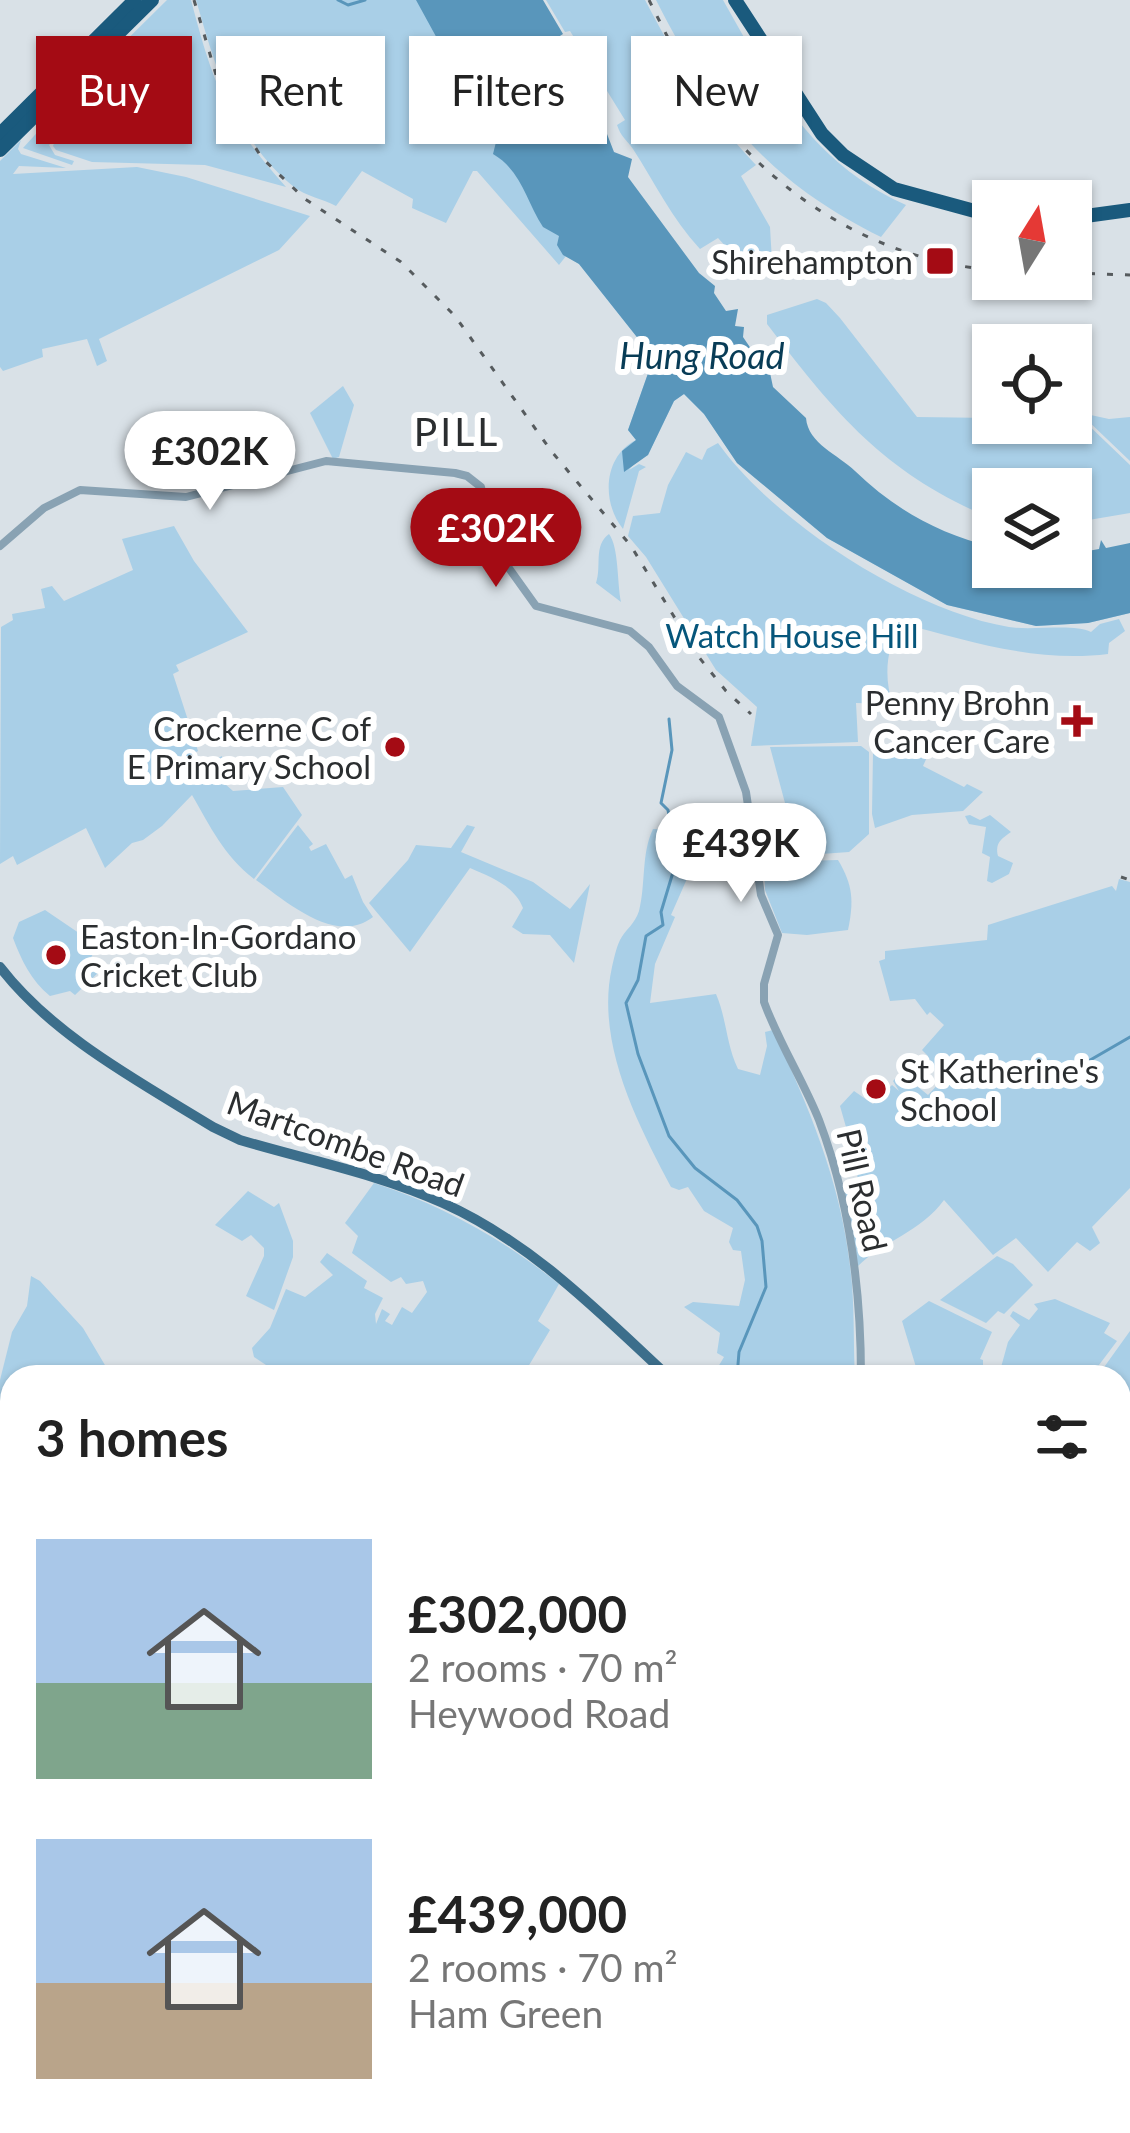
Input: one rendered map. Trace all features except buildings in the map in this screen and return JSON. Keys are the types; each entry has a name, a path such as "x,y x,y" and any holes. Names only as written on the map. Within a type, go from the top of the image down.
{"highway":[{"path":"102,36 135,0"},
{"path":"111,36 152,0"},
{"path":"735,0 831,145 877,180 916,197 972,209"},
{"path":"0,134 36,102"},
{"path":"0,149 36,108"},
{"path":"1092,212 1130,207"}],"main road":[{"name":"Martcombe Road","path":"0,967 19,992 58,1024 213,1127 240,1140 436,1200 505,1236 558,1276 656,1365"}],"street":[{"name":"Pill Road","path":"0,546 36,514 74,491 187,497 330,461 467,476 483,490 493,546 533,604 630,632 649,647 670,678 717,713 746,791 760,895 778,935 764,1001 818,1119 841,1192 851,1242 860,1365"}],"green space":[{"path":"167,0 191,0 216,78 216,144 251,144 286,187 205,165 92,162 53,146 192,144 192,36 131,36"},
{"path":"196,0 449,0 474,36 409,36 409,144 549,144 805,511 972,563 972,588 1050,588 1130,613 1088,623 1036,626 947,605 827,538 737,463 704,414 684,394 674,401 648,455 629,470 639,464 646,467 639,471 623,529 611,505 609,479 618,456 636,440 628,430 652,362 579,264 566,256 559,265 477,171 446,223 412,208 413,199 362,171 336,206 298,190 254,144 385,144 385,36 216,36 216,64"},
{"path":"546,0 645,0 665,36 631,36 631,144 738,144 756,165 741,176 770,227 772,261 748,271 718,238 700,249 620,132 617,125 625,120 607,91 607,36 565,32"},
{"path":"656,0 723,0 744,36 675,36"},
{"path":"802,125 844,167 906,205 881,237 805,192 752,144 802,144"},
{"path":"36,134 36,144 50,144 55,155 74,161 72,165 23,148"},
{"path":"21,140 21,154 66,168 19,166 13,174 137,167 186,177 310,216 279,250 99,339 107,361 97,366 87,339 42,349 43,357 3,371 0,161"},
{"path":"817,299 826,303 917,417 972,418 972,444 1092,444 1092,429 1130,465 1130,513 1092,519 1092,468 972,468 972,509 951,499 890,460 839,412 767,324 767,315"},
{"path":"343,386 354,405 339,457 333,459 310,413"},
{"path":"1092,415 1130,417 1130,461 1092,425"},
{"name":"Watch House Hill","path":"718,443 773,503 809,532 930,603 1009,627 1091,632 1119,619 1125,631 1109,643 1108,654 1081,656 1003,649 900,623 888,663 893,704 856,703 858,742 751,746 757,707 716,670 628,536 633,516 660,513 668,485 686,452 702,460 707,449"},
{"path":"174,526 194,561 248,632 176,665 179,671 173,674 198,751 179,761 185,775 222,756 225,784 233,791 283,787 302,815 254,879 226,850 192,795 162,826 132,843 105,868 86,828 17,865 13,856 0,864 1,627 13,620 12,614 45,608 41,589 52,586 64,601 133,570 122,539"},
{"path":"609,534 621,602 596,583 599,550"},
{"path":"861,746 869,752 869,834 849,852 793,856 770,747"},
{"path":"881,748 928,755 923,766 983,792 963,811 912,815 875,828 873,753"},
{"path":"990,815 1011,832 997,848 998,856 1013,863 1009,874 992,883 987,881 990,857 982,853 986,827 969,824 965,816 980,820"},
{"path":"298,825 313,844 311,851 326,844 345,879 352,875 373,917 359,925 328,924 256,880"},
{"path":"467,825 475,827 461,852 533,882 570,909 590,884 574,963 550,935 523,934 512,927 523,908 519,900 501,883 470,868 410,952 369,903 416,845 451,848"},
{"path":"653,829 684,830 686,881 655,964 650,1003 716,994 738,1069 760,1075 767,1046 765,1032 773,1030 811,1116 839,1204 852,1280 855,1365 719,1365 724,1357 717,1353 720,1333 684,1307 693,1302 739,1306 745,1280 741,1251 733,1250 729,1242 733,1228 704,1211 688,1187 671,1187 633,1110 614,1053 608,996 612,967 620,940 639,911"},
{"path":"838,860 851,894 848,930 782,933 765,890 764,862"},
{"path":"1119,879 1130,882 1130,1188 1092,1227 1100,1243 1090,1251 1077,1242 1048,1272 1016,1238 993,1255 944,1200 925,1220 858,1266 843,1194 852,1185 850,1197 862,1253 874,1250 840,1106 854,1091 873,1104 892,1085 899,1091 893,1081 901,1073 928,1095 944,1078 934,1068 927,1075 921,1063 928,1056 922,1050 944,1025 930,1012 927,1015 915,999 890,1001 879,961 885,959 885,951 987,940 988,925 1112,886 1116,891"},
{"name":"Easton-In-Gordano Cricket Club","path":"45,910 98,946 90,959 102,969 75,995 70,991 50,996 43,990 13,938 19,922"},
{"path":"374,1183 471,1225 559,1284 538,1321 550,1330 529,1365 266,1365 254,1357 252,1348 270,1328 286,1289 305,1297 333,1275 320,1262 327,1253 367,1281 364,1288 383,1298 376,1324 382,1309 390,1314 385,1321 392,1325 402,1307 412,1313 427,1292 423,1281 406,1284 401,1277 391,1282 352,1253 358,1236 345,1223"},
{"path":"248,1191 274,1207 279,1203 293,1241 293,1257 274,1310 246,1296 264,1248 251,1235 242,1241 215,1225"},
{"path":"997,1256 1013,1264 1033,1285 1004,1314 998,1311 986,1323 940,1300"},
{"path":"31,1276 83,1328 105,1365 4,1365 12,1332 27,1306"},
{"path":"1055,1299 1110,1323 1104,1333 1117,1341 1099,1365 1002,1365 1008,1342 1020,1325 1010,1316 1013,1311 1029,1320 1038,1309 1034,1304"},
{"path":"929,1301 992,1332 983,1365 915,1365 902,1321"},
{"path":"1130,1331 1130,1365 1106,1365"}],"water":[{"name":"Hung Road","path":"416,0 543,0 563,34 560,36 436,36"},
{"name":"Hung Road","path":"607,134 614,152 632,159 628,177 699,273 715,286 714,293 726,311 738,309 735,326 744,327 743,337 769,368 773,387 806,418 818,442 902,508 972,541 972,588 1092,588 1092,550 1099,549 1101,540 1106,548 1130,543 1130,613 1088,623 1036,626 947,605 827,538 737,463 704,414 684,394 674,401 648,455 624,472 622,451 636,440 628,430 652,362 579,264 563,255 557,245 559,236 543,227 517,178 493,154 496,144 607,144"}],"waterway":[{"path":"338,0 348,5 365,0"},
{"path":"669,719 672,750 661,803 668,810 677,859 661,912 663,925 646,936 638,980 626,1003 638,1054 669,1136 695,1168 737,1200 762,1241 766,1287 738,1365"},
{"path":"1062,1072 1066,1074 1130,1037"}],"railway":[{"path":"194,0 222,95 262,158 305,199 401,262 455,316 552,452 631,546 698,656 751,714"},
{"path":"649,0 697,89 754,158 788,188 864,235 905,252 972,267"},
{"path":"1092,274 1130,275"},
{"path":"1121,877 1130,880"}],"place":[{"name":"Shirehampton","path":"940,261"},
{"name":"Penny Brohn Cancer Care","path":"1077,721"},
{"name":"Crockerne C of E Primary School","path":"395,747"},
{"name":"Easton-In-Gordano Cricket Club","path":"56,955"},
{"name":"St Katherine's School","path":"876,1089"}],"district":[{"name":"PILL","path":"457,431"}]}
